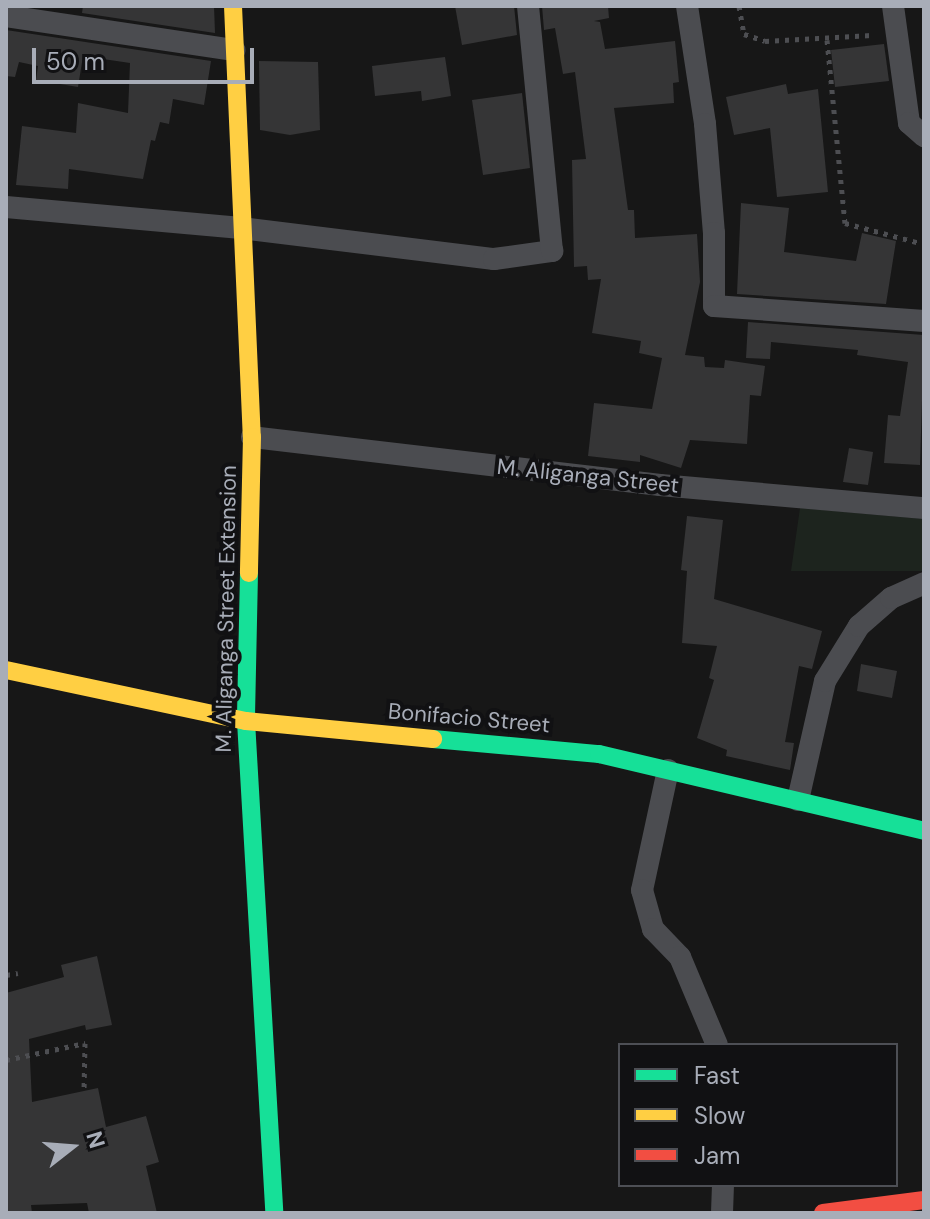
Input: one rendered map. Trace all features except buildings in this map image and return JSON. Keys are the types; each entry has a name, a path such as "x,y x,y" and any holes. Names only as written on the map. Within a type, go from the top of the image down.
{"main road":[{"name":"M. Aliganga Street Extension","path":"233,6 252,437 246,721 274,1213"},
{"name":"Bonifacio Street","path":"6,670 246,721 599,754 924,831"},
{"path":"823,1213 924,1200"}],"street":[{"path":"6,207 241,228 494,259 552,251 528,6"},
{"path":"687,6 706,140 714,306 924,321"},
{"path":"893,6 909,123 924,136"},
{"path":"6,16 234,50"},
{"name":"M. Aliganga Street","path":"252,437 660,485 924,508"},
{"path":"798,800 825,681 859,626 891,598 924,583"},
{"path":"668,770 642,890 653,929 680,957 716,1043"},
{"path":"722,1213 723,1187"}],"path":[{"path":"739,6 744,34 765,41 827,40 897,33"},
{"path":"827,40 845,223 924,244"},
{"path":"6,975 18,973"},
{"path":"6,1060 85,1043 84,1091"}],"shaded area":[{"path":"800,508 924,519 924,571 791,571"}],"traffic: fast":[{"path":"249,573 246,721 274,1213"},
{"path":"433,739 599,754 924,831"}],"traffic: slow":[{"path":"233,6 252,437 249,573"},
{"path":"6,670 246,721 433,739"}],"traffic: jam":[{"path":"823,1213 924,1200"}]}
